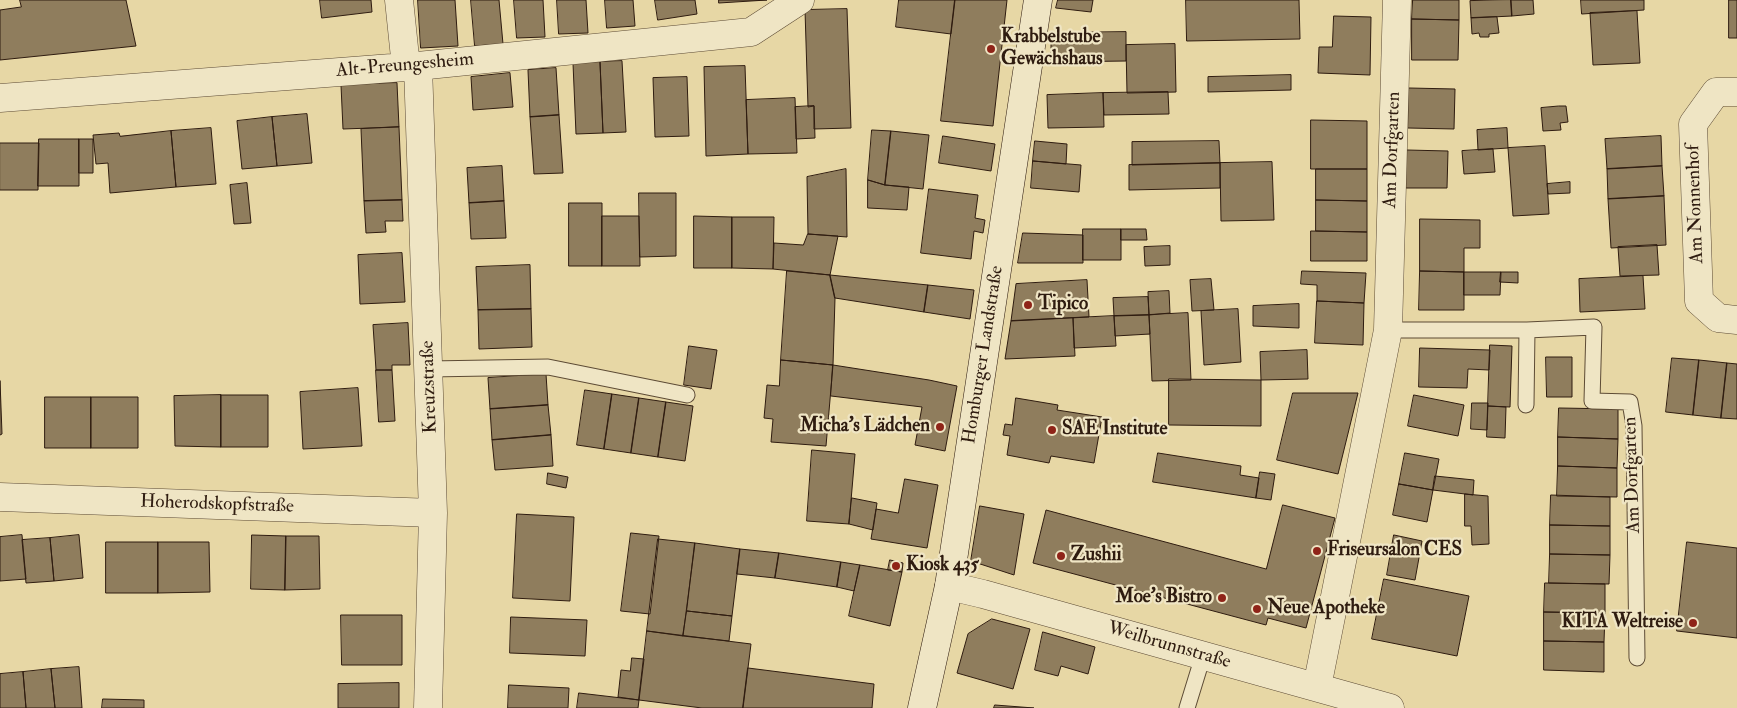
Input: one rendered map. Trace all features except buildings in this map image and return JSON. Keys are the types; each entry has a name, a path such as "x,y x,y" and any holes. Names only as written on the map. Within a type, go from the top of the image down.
{"street":[{"name":"Kreuzstraße","path":"399,0 412,66 429,369 433,513 428,708"},
{"name":"Alt-Preungesheim","path":"0,98 412,66 751,32 800,0"},
{"name":"Homburger Landstraße","path":"922,708 948,586 1038,0"},
{"name":"Am Dorfgarten","path":"1317,687 1388,330 1397,0"},
{"name":"Am Nonnenhof","path":"1737,92 1716,92 1693,124 1699,301 1718,318 1737,320"},
{"name":"Hoherodskopfstraße","path":"0,498 433,513"},
{"name":"Weilbrunnstraße","path":"948,586 1390,708"}],"lane":[{"name":"Am Dorfgarten","path":"1388,330 1527,330 1594,327 1592,401 1630,402 1634,426 1637,658"},
{"path":"1526,405 1527,330"},
{"path":"429,369 548,368 687,395"},
{"path":"1187,708 1203,656"}],"place":[{"name":"Krabbelstube Gewächshaus","path":"991,49"},
{"name":"Tipico","path":"1028,305"},
{"name":"Micha's Lädchen","path":"940,427"},
{"name":"SAE Institute","path":"1052,430"},
{"name":"Friseursalon CES","path":"1317,551"},
{"name":"Zushii","path":"1061,556"},
{"name":"Kiosk 435","path":"896,566"},
{"name":"Moe's Bistro","path":"1222,598"},
{"name":"Neue Apotheke","path":"1257,609"},
{"name":"KITA Weltreise","path":"1693,623"}]}
